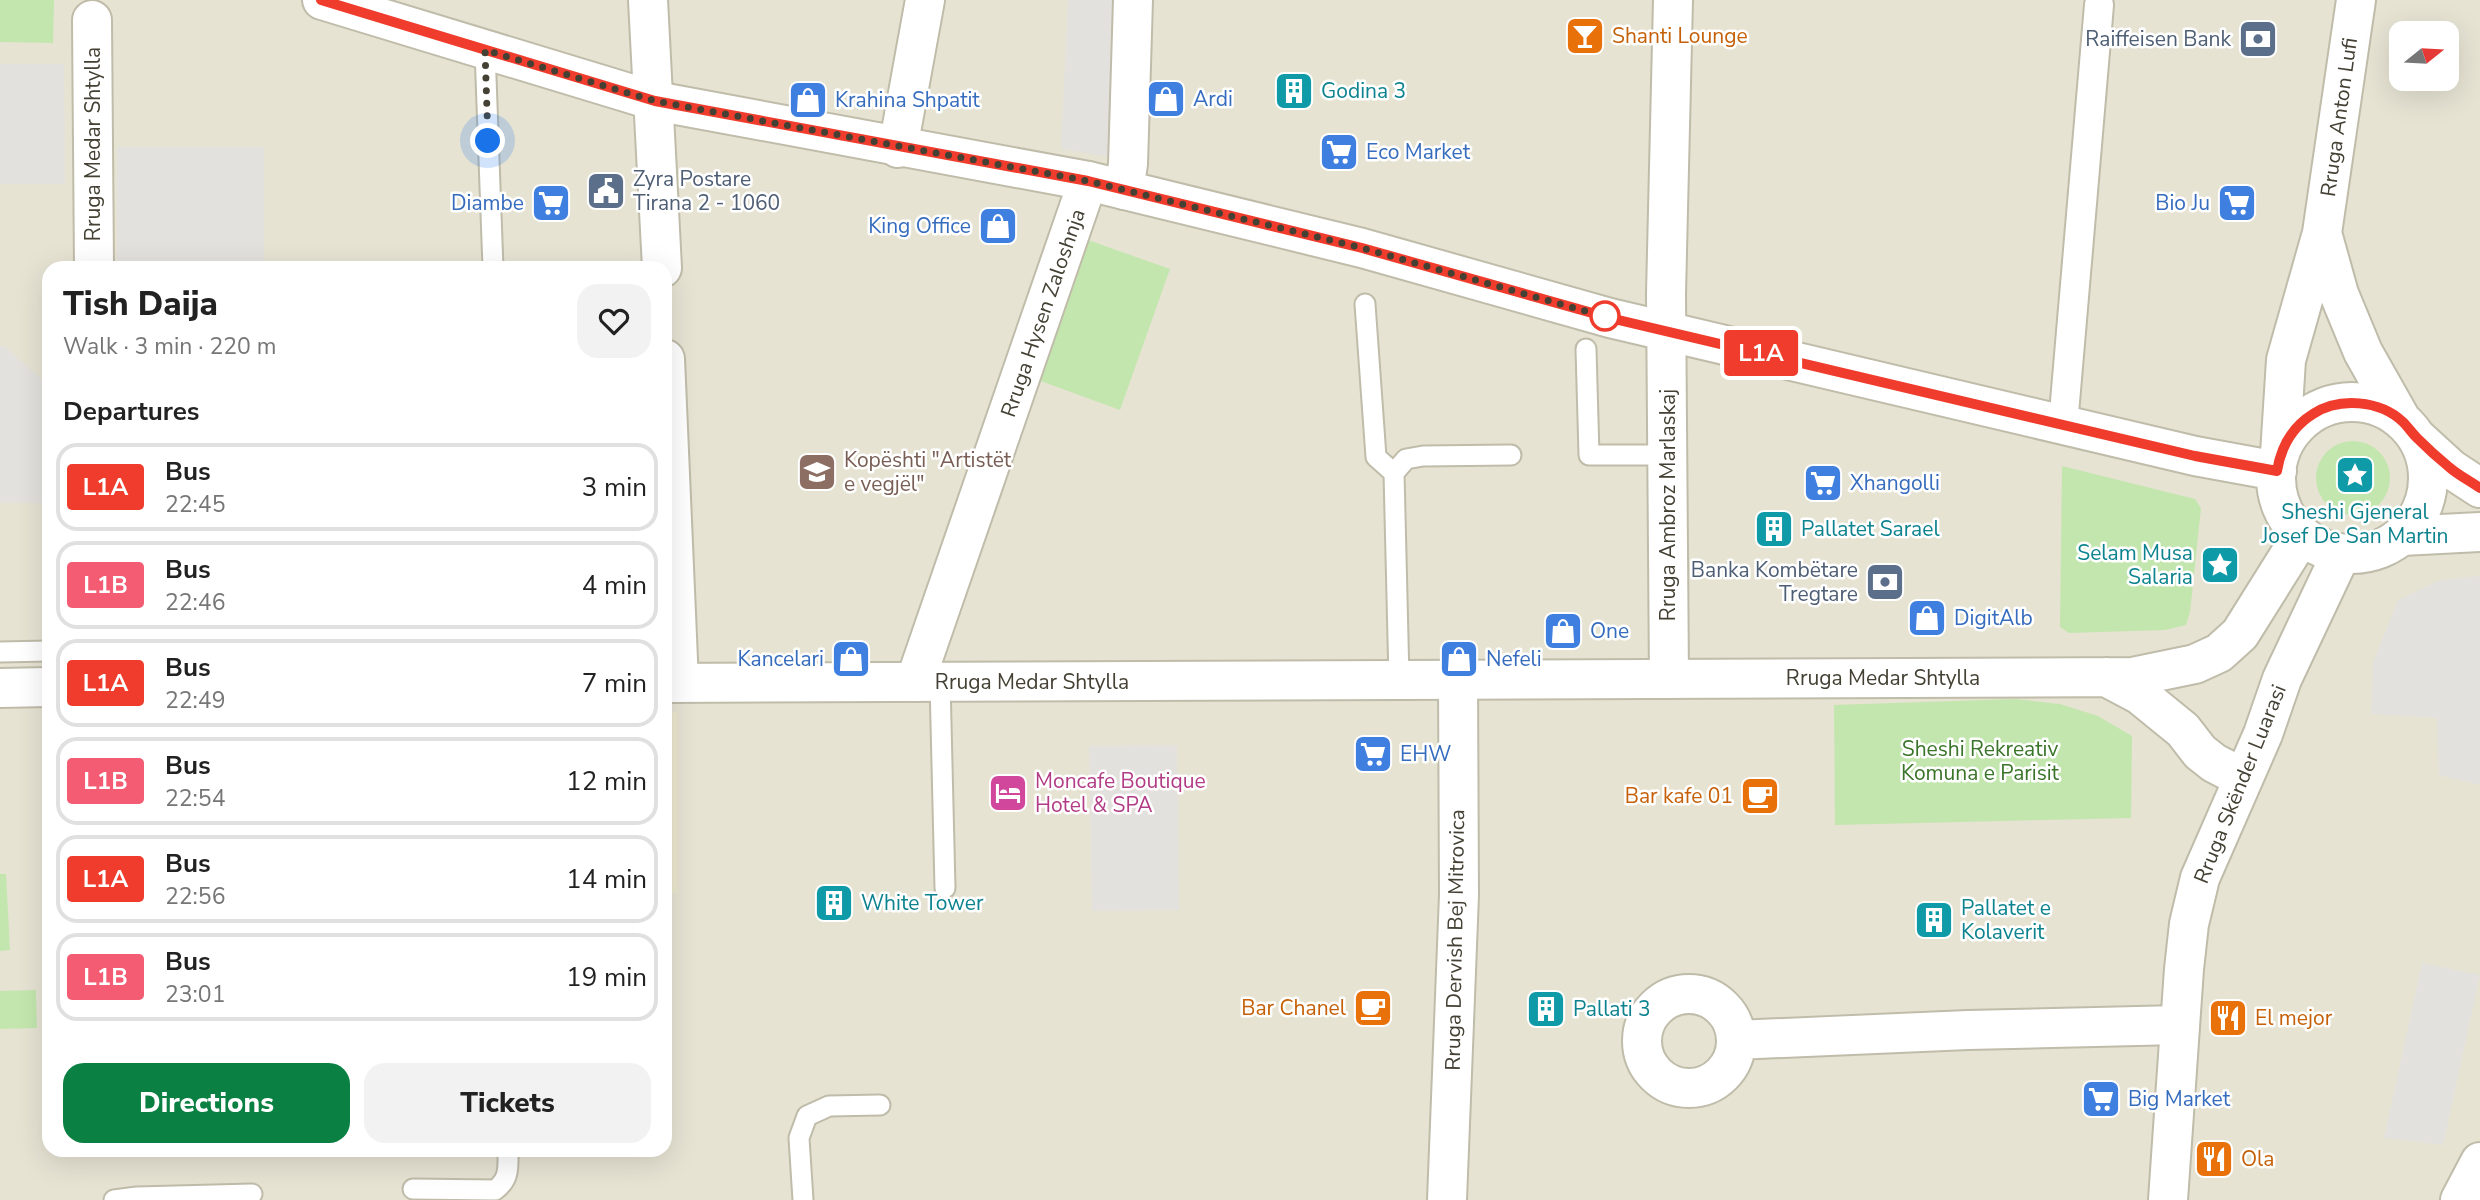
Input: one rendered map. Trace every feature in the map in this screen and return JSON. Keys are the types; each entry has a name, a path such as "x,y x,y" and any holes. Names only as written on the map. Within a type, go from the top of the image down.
{"street":[{"path":"322,0 655,101 1088,181 1344,244 1586,312 2195,456 2278,464"},
{"path":"648,0 662,261"},
{"path":"898,148 925,0"},
{"path":"1124,190 1128,164 1133,0"},
{"name":"Rruga Ambroz Marlaskaj","path":"1669,679 1666,331 1673,0"},
{"name":"Rruga Anton Lufi","path":"2278,464 2286,360 2322,233 2356,0"},
{"path":"2063,425 2099,5"},
{"name":"Rruga Medar Shtylla","path":"92,20 94,261"},
{"name":"Rruga Hysen Zaloshnja","path":"928,682 1088,181"},
{"name":"Rruga Anton Lufi","path":"2322,233 2339,294 2363,352 2409,429"},
{"path":"2409,429 2425,457 2428,478 2421,510 2402,536 2384,548 2363,554 2341,554 2320,547 2302,536 2288,519 2279,499 2278,464 2288,437 2303,421 2321,409 2341,403 2363,403 2384,409 2409,429 2451,469 2480,488"},
{"path":"2402,536 2480,532"},
{"name":"Rruga Medar Shtylla","path":"672,683 2132,677 2195,664 2219,653 2240,634 2302,536"},
{"name":"Rruga Skënder Luarasi","path":"2168,1200 2189,924 2195,901 2214,843 2263,734 2282,679 2341,554"},
{"path":"2106,677 2140,695 2183,730 2200,752 2214,763 2243,778"},
{"name":"Rruga Dervish Bej Mitrovica","path":"1447,1200 1459,895 1458,680"},
{"path":"0,688 42,687"},
{"path":"1736,1040 1968,1030 2180,1025"},
{"path":"2460,1200 2480,1164"}],"lane":[{"path":"485,50 493,261"},
{"path":"1365,304 1376,457 1394,473"},
{"path":"1586,349 1589,455 1668,455"},
{"path":"1399,680 1394,473 1406,459 1423,456 1511,455"},
{"path":"0,652 42,651"},
{"path":"928,682 946,888"},
{"path":"803,1200 799,1138 807,1116 829,1107 880,1105"},
{"path":"413,1189 495,1190 504,1183 508,1174 508,1157"},
{"path":"114,1200 252,1194"}],"shaded area":[{"path":"0,0 2480,0 2480,1200 0,1200"},
{"path":"1068,0 1118,0 1116,158 1061,149"},
{"path":"0,64 64,64 65,184 0,184"},
{"path":"117,147 264,147 264,261 117,261"},
{"path":"0,346 4,346 42,379 42,503 0,503"},
{"path":"2480,576 2480,785 2439,775 2437,718 2371,714 2373,663 2398,600 2440,580"},
{"path":"672,712 677,712 677,893 672,893"},
{"path":"1177,745 1179,910 1092,911 1089,746"},
{"path":"2422,963 2480,975 2443,1145 2384,1138"}],"green space":[{"path":"0,0 54,0 53,43 0,42"},
{"path":"1088,240 1170,269 1120,410 1038,380"},
{"path":"2360,441 2380,451 2388,464 2388,492 2380,505 2367,513 2346,515 2326,505 2318,492 2316,471 2326,451 2339,443"},
{"path":"2062,466 2195,499 2201,508 2190,612 2186,625 2165,630 2069,633 2060,627"},
{"name":"Sheshi Rekreativ Komuna e Parisit","path":"2015,699 2060,704 2098,716 2132,736 2131,818 1835,825 1834,705"},
{"path":"0,874 6,874 10,950 0,951"},
{"path":"36,990 37,1028 0,1029 0,991"}],"bus line":[{"name":"L1A","path":"321,0 655,101 1088,181 1362,248 1610,318 2195,456 2277,471 2279,456 2288,437 2303,421 2321,409 2341,403 2363,403 2384,409 2402,421 2451,469 2480,488"}],"place":[{"name":"Shanti Lounge","path":"1585,36"},
{"name":"Raiffeisen Bank","path":"2258,39"},
{"name":"Godina 3","path":"1294,91"},
{"name":"Ardi","path":"1166,99"},
{"name":"Krahina Shpatit","path":"808,100"},
{"name":"Eco Market","path":"1339,152"},
{"name":"Zyra Postare Tirana 2 - 1060","path":"606,191"},
{"name":"Diambe","path":"551,203"},
{"name":"Bio Ju","path":"2237,203"},
{"name":"King Office","path":"998,226"},
{"name":"Kopështi \"Artistët e vegjël\"","path":"817,472"},
{"name":"Sheshi Gjeneral Josef De San Martin","path":"2355,475"},
{"name":"Xhangolli","path":"1823,483"},
{"name":"Pallatet Sarael","path":"1774,529"},
{"name":"Selam Musa Salaria","path":"2220,565"},
{"name":"Banka Kombëtare Tregtare","path":"1885,582"},
{"name":"DigitAlb","path":"1927,618"},
{"name":"One","path":"1563,631"},
{"name":"Kancelari","path":"851,659"},
{"name":"Nefeli","path":"1459,659"},
{"name":"EHW","path":"1373,754"},
{"name":"Moncafe Boutique Hotel & SPA","path":"1008,793"},
{"name":"Bar kafe 01","path":"1760,796"},
{"name":"White Tower","path":"834,903"},
{"name":"Pallatet e Kolaverit","path":"1934,920"},
{"name":"Bar Chanel","path":"1373,1008"},
{"name":"Pallati 3","path":"1546,1009"},
{"name":"El mejor","path":"2228,1018"},
{"name":"Big Market","path":"2101,1099"},
{"name":"Ola","path":"2214,1159"}],"route":[{"path":"488,141 485,50 655,101 1088,181 1362,248 1610,318 1605,316"}]}
